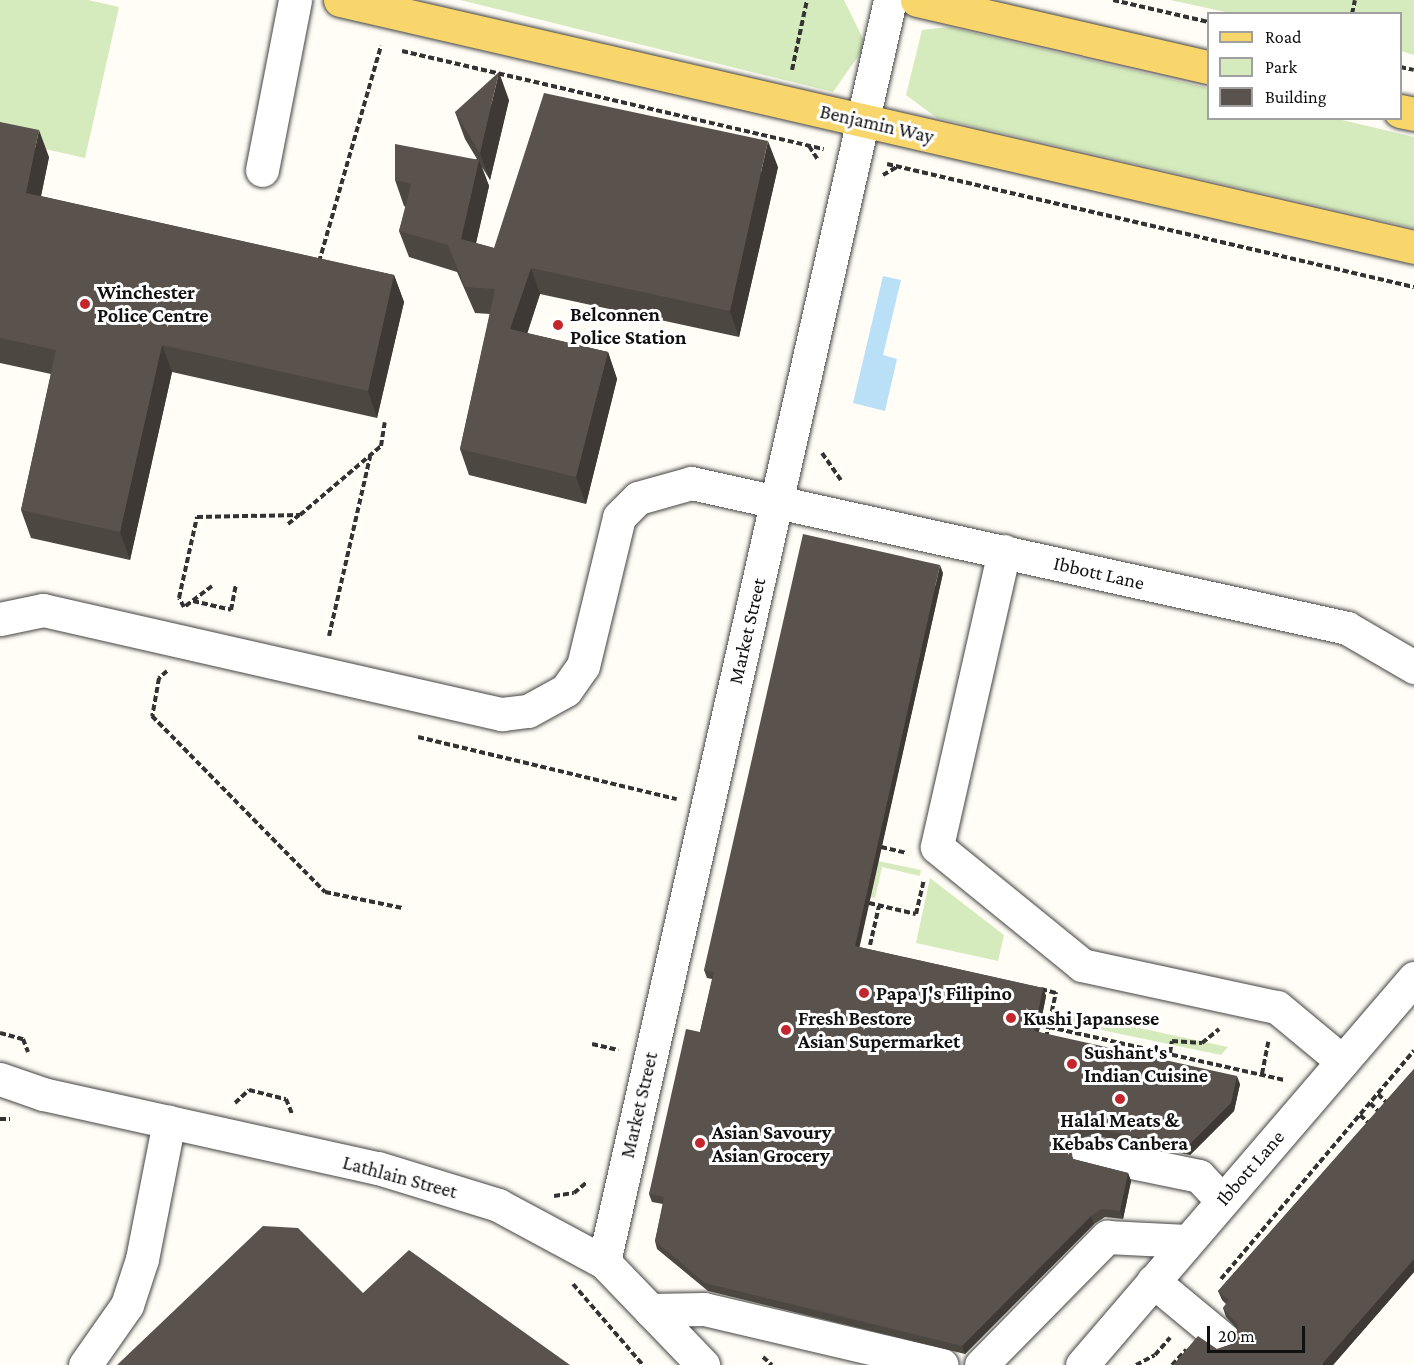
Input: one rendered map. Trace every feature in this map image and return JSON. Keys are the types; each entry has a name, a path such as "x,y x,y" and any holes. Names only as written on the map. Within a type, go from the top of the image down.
{"main road":[{"name":"Benjamin Way","path":"340,0 1414,247"},
{"path":"916,0 1207,67"}],"street":[{"path":"262,170 294,0"},
{"name":"Market Street","path":"604,1262 890,0"},
{"name":"Ibbott Lane","path":"0,619 44,610 502,714 528,711 566,690 583,666 620,517 638,498 691,483 1347,628 1414,667"},
{"path":"1004,551 937,847 1082,965 1277,1007 1342,1061"},
{"name":"Ibbott Lane","path":"1082,1363 1414,978"},
{"name":"Lathlain Street","path":"0,1079 43,1094 378,1168 498,1205 604,1262 703,1365"},
{"name":"Lathlain Street","path":"0,1095 43,1094"},
{"path":"85,1365 128,1305 142,1259 169,1122"},
{"path":"1088,1153 1198,1176 1222,1201"},
{"path":"981,1365 1107,1237 1187,1241"},
{"path":"1153,1281 1224,1340"},
{"path":"650,1310 704,1309 942,1365"}],"path":[{"path":"1113,0 1207,22"},
{"path":"318,268 381,46"},
{"path":"288,524 381,446 385,422"},
{"path":"329,636 370,457"},
{"path":"184,607 179,598 197,517 300,515"},
{"path":"192,601 231,610 236,585"},
{"path":"212,586 184,607 169,669 159,678 152,716 326,892 402,908"},
{"path":"418,737 681,800"},
{"path":"881,847 907,853"},
{"path":"869,903 916,914 927,875"},
{"path":"870,945 879,906"},
{"path":"859,949 878,953"},
{"path":"1033,987 1056,993 1046,1041"},
{"path":"1170,1053 1172,1041 1202,1043 1227,1022"},
{"path":"1049,1027 1284,1080"},
{"path":"1069,1038 1070,1031"},
{"path":"0,1033 23,1039 35,1058"},
{"path":"1262,1074 1266,1034"},
{"path":"1120,1050 1121,1042"},
{"path":"592,1044 616,1049 613,1060"},
{"path":"1221,1279 1414,1051"},
{"path":"1184,1064 1185,1056"},
{"path":"225,1104 249,1090 286,1100 294,1119"},
{"path":"1377,1094 1390,1105 1396,1098"},
{"path":"1370,1103 1384,1116"},
{"path":"1360,1115 1374,1128"},
{"path":"0,1119 19,1120"},
{"path":"549,1195 574,1193 589,1172"},
{"path":"1274,1216 1282,1224"},
{"path":"1266,1225 1273,1231"},
{"path":"564,1275 644,1365"},
{"path":"1136,1365 1155,1355"}],"green space":[{"path":"0,0 88,0 119,7 85,158 0,139"},
{"path":"460,0 844,0 866,45 833,92"},
{"path":"1170,0 1414,0 1414,55 1402,51 1402,12 1225,12"},
{"path":"949,27 1207,88 1207,120 1342,120 1414,137 1414,228 937,118 906,95 922,30"},
{"path":"878,861 921,870 920,876 882,867 875,898 870,897"},
{"path":"930,878 1004,935 998,961 916,943"},
{"path":"1065,1012 1228,1047 1221,1055 1063,1022"}],"water":[{"path":"883,276 901,280 883,355 897,359 885,411 853,403"}],"building":[{"path":"499,72 480,153 455,112"},
{"path":"544,93 768,141 730,311 531,268 510,329 608,352 576,477 460,449 495,289 465,287 448,245 399,231 411,184 395,180 395,144 479,160 461,239 494,248"},
{"path":"0,122 39,130 26,193 394,275 368,391 162,345 120,532 21,510 56,350 0,338"},
{"path":"803,534 940,565 855,946 1043,988 1034,1031 1237,1076 1231,1103 1187,1147 1089,1127 1072,1132 1067,1142 1073,1159 1128,1173 1120,1211 1102,1209 1091,1216 962,1346 705,1283 655,1241 664,1197 649,1194 686,1029 700,1032 714,972 704,970"},
{"path":"1414,1069 1414,1259 1321,1365 1173,1365 1198,1336 1217,1349 1235,1343 1238,1325 1223,1308 1229,1300 1218,1291"},
{"path":"263,1226 298,1228 363,1293 409,1250 570,1365 117,1365"}],"place":[{"name":"Winchester Police Centre","path":"85,304"},
{"name":"Belconnen Police Station","path":"558,325"},
{"name":"Papa J's Filipino","path":"864,993"},
{"name":"Kushi Japansese","path":"1011,1018"},
{"name":"Fresh Bestore Asian Supermarket","path":"786,1030"},
{"name":"Sushant's Indian Cuisine","path":"1072,1064"},
{"name":"Halal Meats & Kebabs Canbera","path":"1120,1099"},
{"name":"Asian Savoury Asian Grocery","path":"700,1143"}]}
